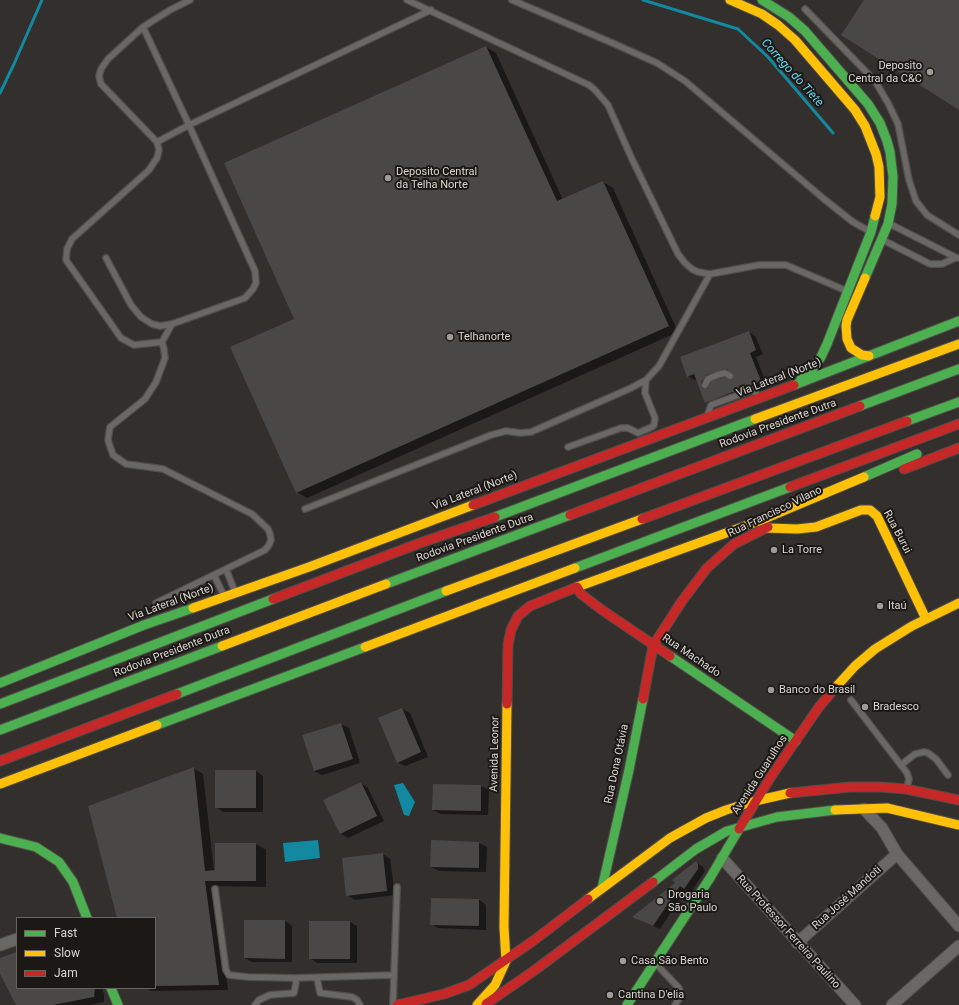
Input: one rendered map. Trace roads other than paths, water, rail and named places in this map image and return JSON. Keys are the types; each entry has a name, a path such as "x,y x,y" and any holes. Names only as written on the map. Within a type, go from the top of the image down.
{"main road":[{"path":"730,0 762,14 778,25 795,40 855,110 865,126 876,154 880,190 877,210 871,232 821,357 805,376 792,386"},
{"path":"762,0 789,17 805,31 868,104 880,123 890,152 893,184 892,204 888,224 847,320 846,326 847,339 851,348 862,355 869,356"},
{"name":"Via Lateral (Norte)","path":"0,683 144,625 309,567 706,417 761,398 959,322"},
{"name":"Rodovia Presidente Dutra","path":"0,704 412,546 495,517 959,344"},
{"name":"Rodovia Presidente Dutra","path":"0,730 174,663 959,369"},
{"path":"0,761 454,589 959,402"},
{"path":"0,784 959,424"},
{"path":"685,445 722,442"},
{"name":"Rua Francisco Vilano","path":"653,646 682,601 707,568 734,544 858,487 959,448"},
{"name":"Avenida Leonor","path":"506,961 504,927 508,645 511,630 518,616 530,606 577,586 759,521 923,452"},
{"name":"Rua Burui","path":"767,528 797,529 816,527 861,510 870,510 877,516 926,619"},
{"name":"Rua Machado","path":"577,586 581,594 653,646 796,741"},
{"name":"Avenida Guarulhos","path":"627,1005 722,858 742,826 755,801 819,707 855,666 875,650 912,626 959,603"},
{"path":"912,626 925,624 950,614 959,613"},
{"name":"Rua Dona Otávia","path":"602,888 629,770 653,646"},
{"path":"148,715 173,703 185,691"},
{"path":"54,750 102,732"},
{"path":"767,784 771,808 777,817"},
{"path":"832,803 839,792 850,787"},
{"path":"397,1005 418,1002 469,985 506,961 649,852 686,828 706,818 769,797 850,787 906,789 959,800"},
{"path":"488,1004 671,868 703,845 727,831 832,803 864,809 887,808 929,816 959,825"},
{"path":"0,838 36,847 59,862 73,882 85,917"},
{"path":"649,852 669,854 672,860 671,868"},
{"path":"504,927 517,938 533,941"},
{"path":"476,1005 495,985 506,961"},
{"path":"111,989 118,1005"}],"street":[{"path":"882,828 882,816 887,808"},
{"path":"864,809 882,828 897,854 959,926"},
{"name":"Rua José Mandoti","path":"797,943 897,854"},
{"name":"Rua Professor Ferreira Paulino","path":"722,858 797,943 855,1005"},
{"path":"0,945 16,939"},
{"path":"892,1005 959,946"}],"lane":[{"path":"162,342 134,345 122,338 66,260 67,249 72,239 149,170 158,158 159,150 157,142 101,84 99,76 100,69 143,28 170,10 190,0"},
{"path":"407,0 589,85 604,98 678,254 692,269 698,272 710,274 759,265 786,266 847,292"},
{"path":"512,0 617,44 657,63 685,81 824,199 853,222 871,232"},
{"path":"805,9 875,81 898,124 909,180 916,201 927,215 959,235"},
{"path":"157,142 431,10"},
{"path":"106,258 131,305 141,317 152,324 160,326 172,324 245,298 256,283 255,271 190,125 143,28"},
{"path":"888,224 957,258"},
{"path":"881,239 930,264 942,264 957,258"},
{"path":"305,509 491,435 506,431 531,432 646,380 659,366 710,274"},
{"path":"156,603 265,550 269,546 271,540 268,528 252,514 163,469 126,464 113,455 108,440 110,427 145,399 156,382 165,358 162,342 172,324"},
{"path":"705,384 708,379 717,375 725,373 730,376"},
{"path":"568,447 621,428 628,428 638,433 652,427 654,425 655,418 645,393 646,380"},
{"path":"744,388 752,390 761,398"},
{"path":"706,417 710,403 752,390"},
{"path":"226,569 235,592"},
{"path":"214,575 224,596"},
{"path":"852,700 907,773 909,779 906,789"},
{"path":"901,765 915,754 924,752 936,759 948,775"},
{"path":"393,1005 397,887"},
{"path":"215,889 226,970 229,975 248,977 317,978 393,975"},
{"path":"654,963 679,988 680,998 674,1005"},
{"path":"255,1005 259,1000 270,995 294,993 296,983 295,978"},
{"path":"317,978 320,994 352,997 357,1000 360,1005"}],"water":[{"path":"403,783 415,802 409,816 404,815 394,785"},
{"path":"318,840 320,858 285,862 283,843"}],"waterway":[{"path":"0,93 42,0"},
{"name":"Corrego do Tiete","path":"643,0 738,29 768,57 833,133"}],"place":[{"name":"Deposito Central da C&C","path":"930,72"},
{"name":"Deposito Central da Telha Norte","path":"388,178"},
{"name":"Telhanorte","path":"450,337"},
{"name":"La Torre","path":"774,550"},
{"name":"Itaú","path":"880,606"},
{"name":"Banco do Brasil","path":"771,690"},
{"name":"Bradesco","path":"865,707"},
{"name":"Drogaria São Paulo","path":"660,901"},
{"name":"Casa São Bento","path":"623,961"},
{"name":"Cantina D'elia","path":"610,995"}]}
